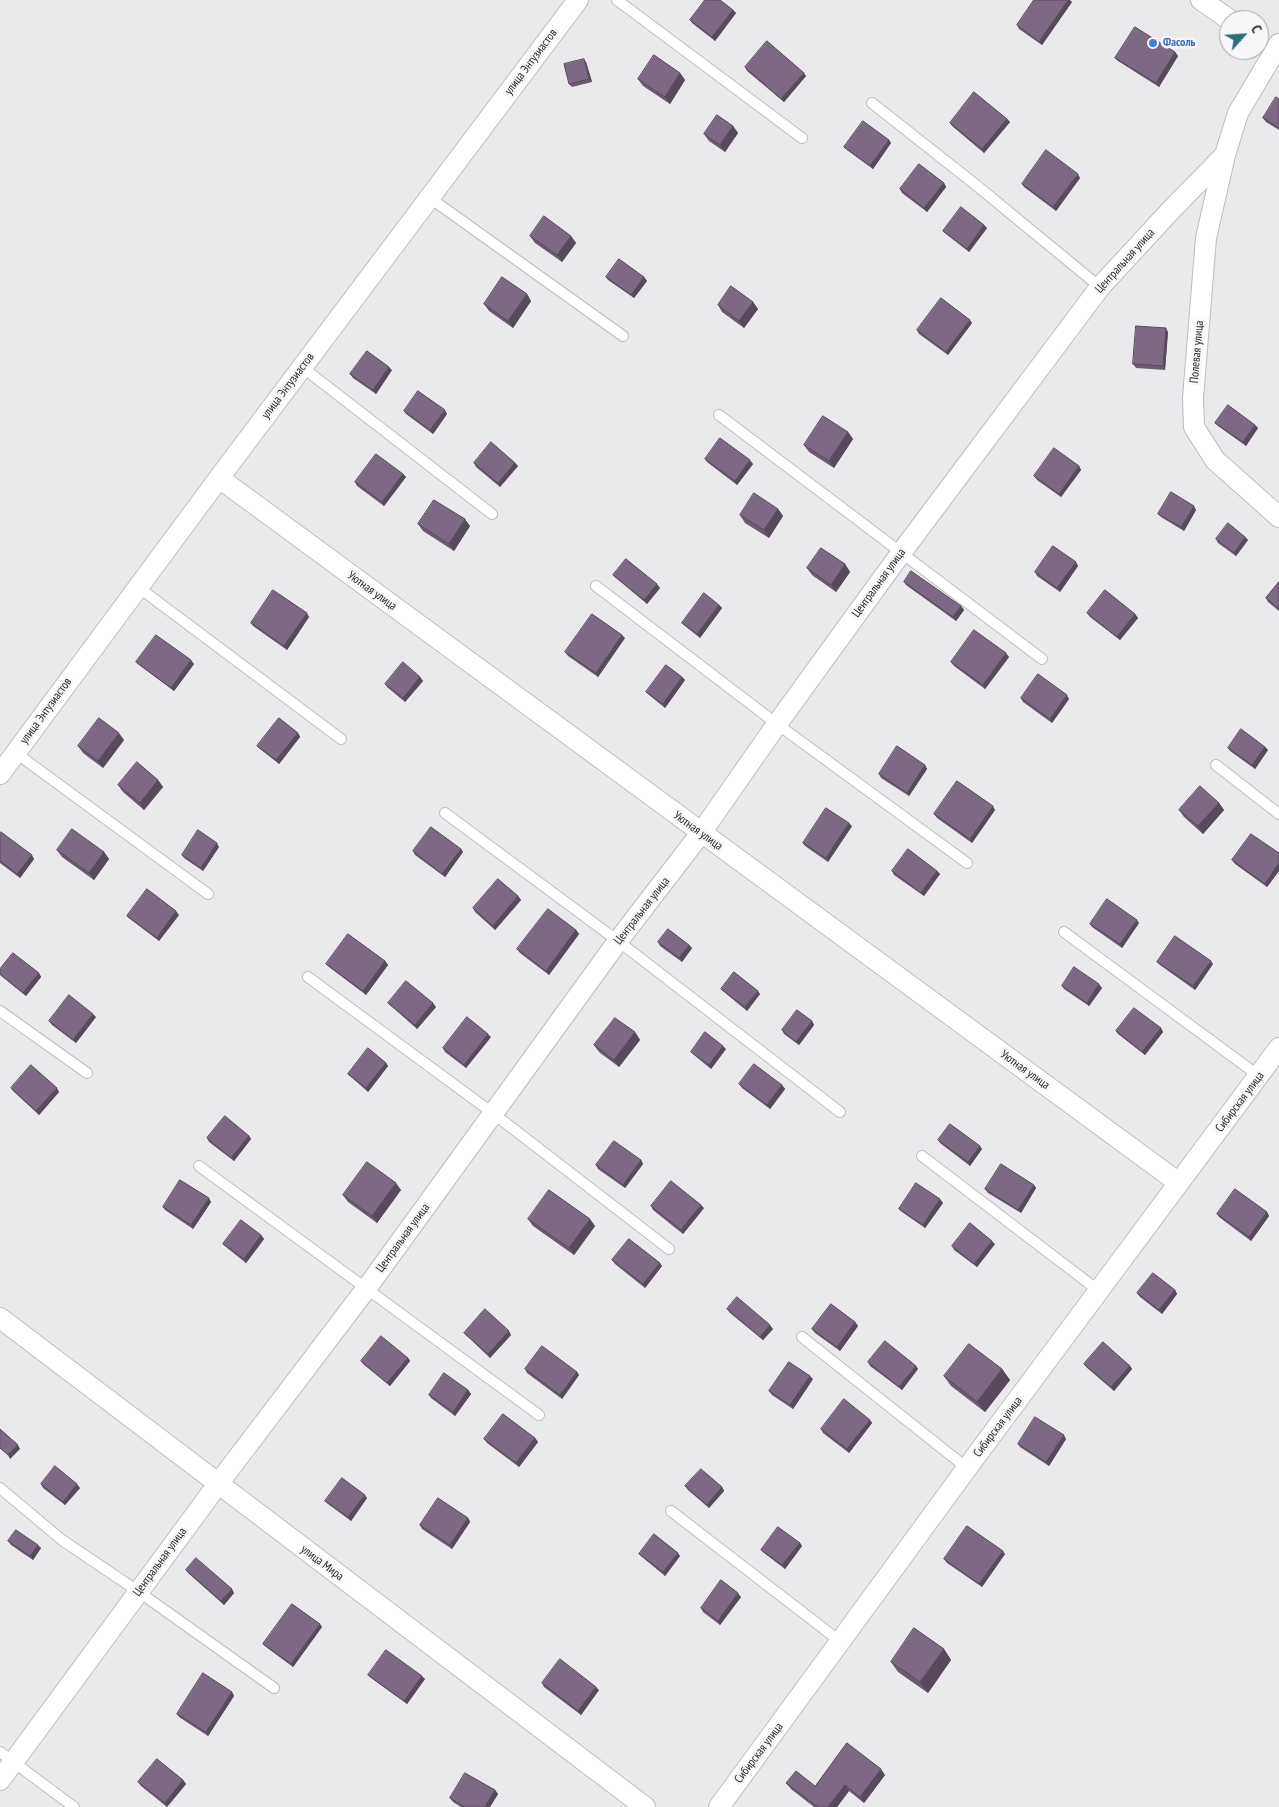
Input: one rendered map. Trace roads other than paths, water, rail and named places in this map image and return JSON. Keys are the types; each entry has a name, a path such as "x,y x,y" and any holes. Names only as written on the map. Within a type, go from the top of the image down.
{"street":[{"name":"улица Энтузиастов","path":"0,774 219,478 578,0"},
{"path":"1201,0 1219,12"},
{"name":"Центральная улица","path":"0,1780 7,1757 139,1592 218,1484 366,1289 618,941 701,833 777,724 901,553 1100,287 1225,155 1238,113 1273,47"},
{"name":"Полевая улица","path":"1225,155 1206,238 1193,398 1194,427 1215,460 1279,517"},
{"name":"Уютная улица","path":"219,478 1179,1183"},
{"name":"Сибирская улица","path":"719,1807 967,1468 1279,1048"},
{"name":"улица Мира","path":"0,1318 645,1807"}],"lane":[{"path":"618,0 802,138"},
{"path":"872,104 976,185 1100,287"},
{"path":"430,198 624,336"},
{"path":"302,367 492,514"},
{"path":"719,415 1042,659"},
{"path":"596,586 777,724 966,863"},
{"path":"138,587 341,739"},
{"path":"16,753 208,894"},
{"path":"1216,765 1279,814"},
{"path":"445,813 618,941 840,1112"},
{"path":"1064,932 1259,1076"},
{"path":"308,976 494,1114 669,1249"},
{"path":"0,1011 87,1072"},
{"path":"922,1156 1099,1291"},
{"path":"199,1166 539,1415"},
{"path":"802,1337 967,1468"},
{"path":"0,1488 62,1540 274,1688"},
{"path":"671,1511 841,1642"},
{"path":"7,1757 74,1807"}],"place":[{"name":"Фасоль","path":"1153,43"}]}
